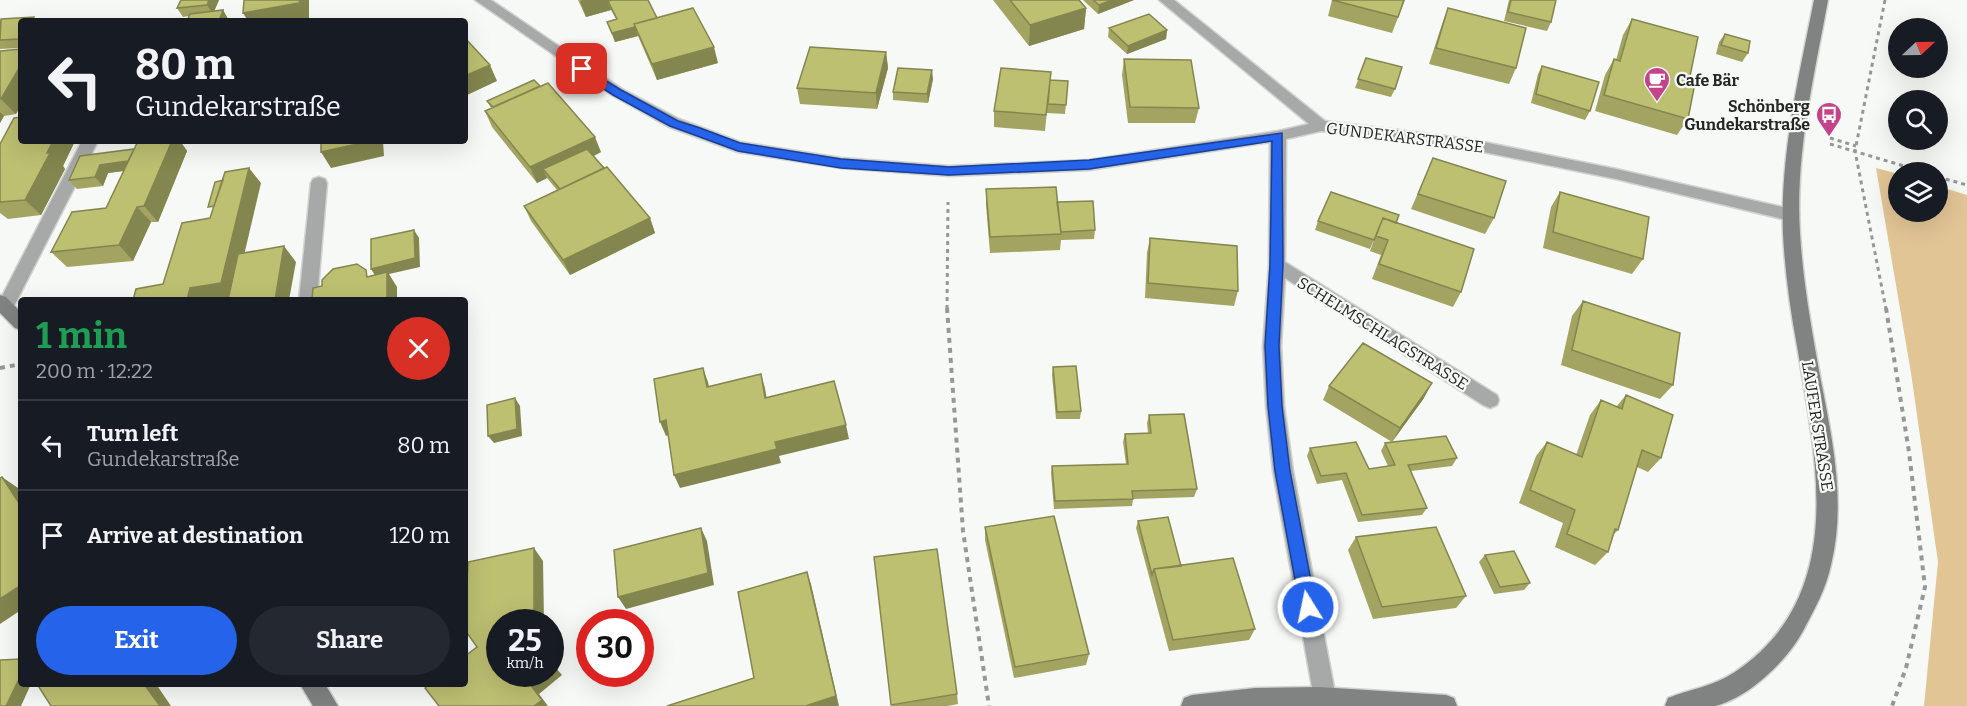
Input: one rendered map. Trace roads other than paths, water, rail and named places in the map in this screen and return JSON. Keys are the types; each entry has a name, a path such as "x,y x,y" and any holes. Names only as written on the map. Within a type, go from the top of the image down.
{"street":[{"name":"GUNDEKARSTRASSE","path":"482,0 617,93 674,123 738,147 841,164 949,171 1089,165 1278,136 1321,126 1469,144 1616,174 1791,215"},
{"path":"1166,0 1321,126"},
{"name":"LAUFER STRASSE","path":"1676,706 1713,695 1751,675 1780,650 1805,610 1821,566 1830,520 1828,471 1803,333 1791,215 1798,135 1821,0"},
{"name":"SCHELMSCHLAGSTRASSE","path":"1278,136 1272,346 1275,406 1283,471 1325,698"},
{"path":"18,319 2,304 88,144"},
{"path":"308,297 319,183"},
{"name":"SCHELMSCHLAGSTRASSE","path":"1276,265 1490,400"},
{"path":"1192,706 1269,698 1325,698 1446,706"}],"place":[{"name":"Cafe Bär","path":"1657,103"},
{"name":"Schönberg Gundekarstraße","path":"1829,138"}]}
